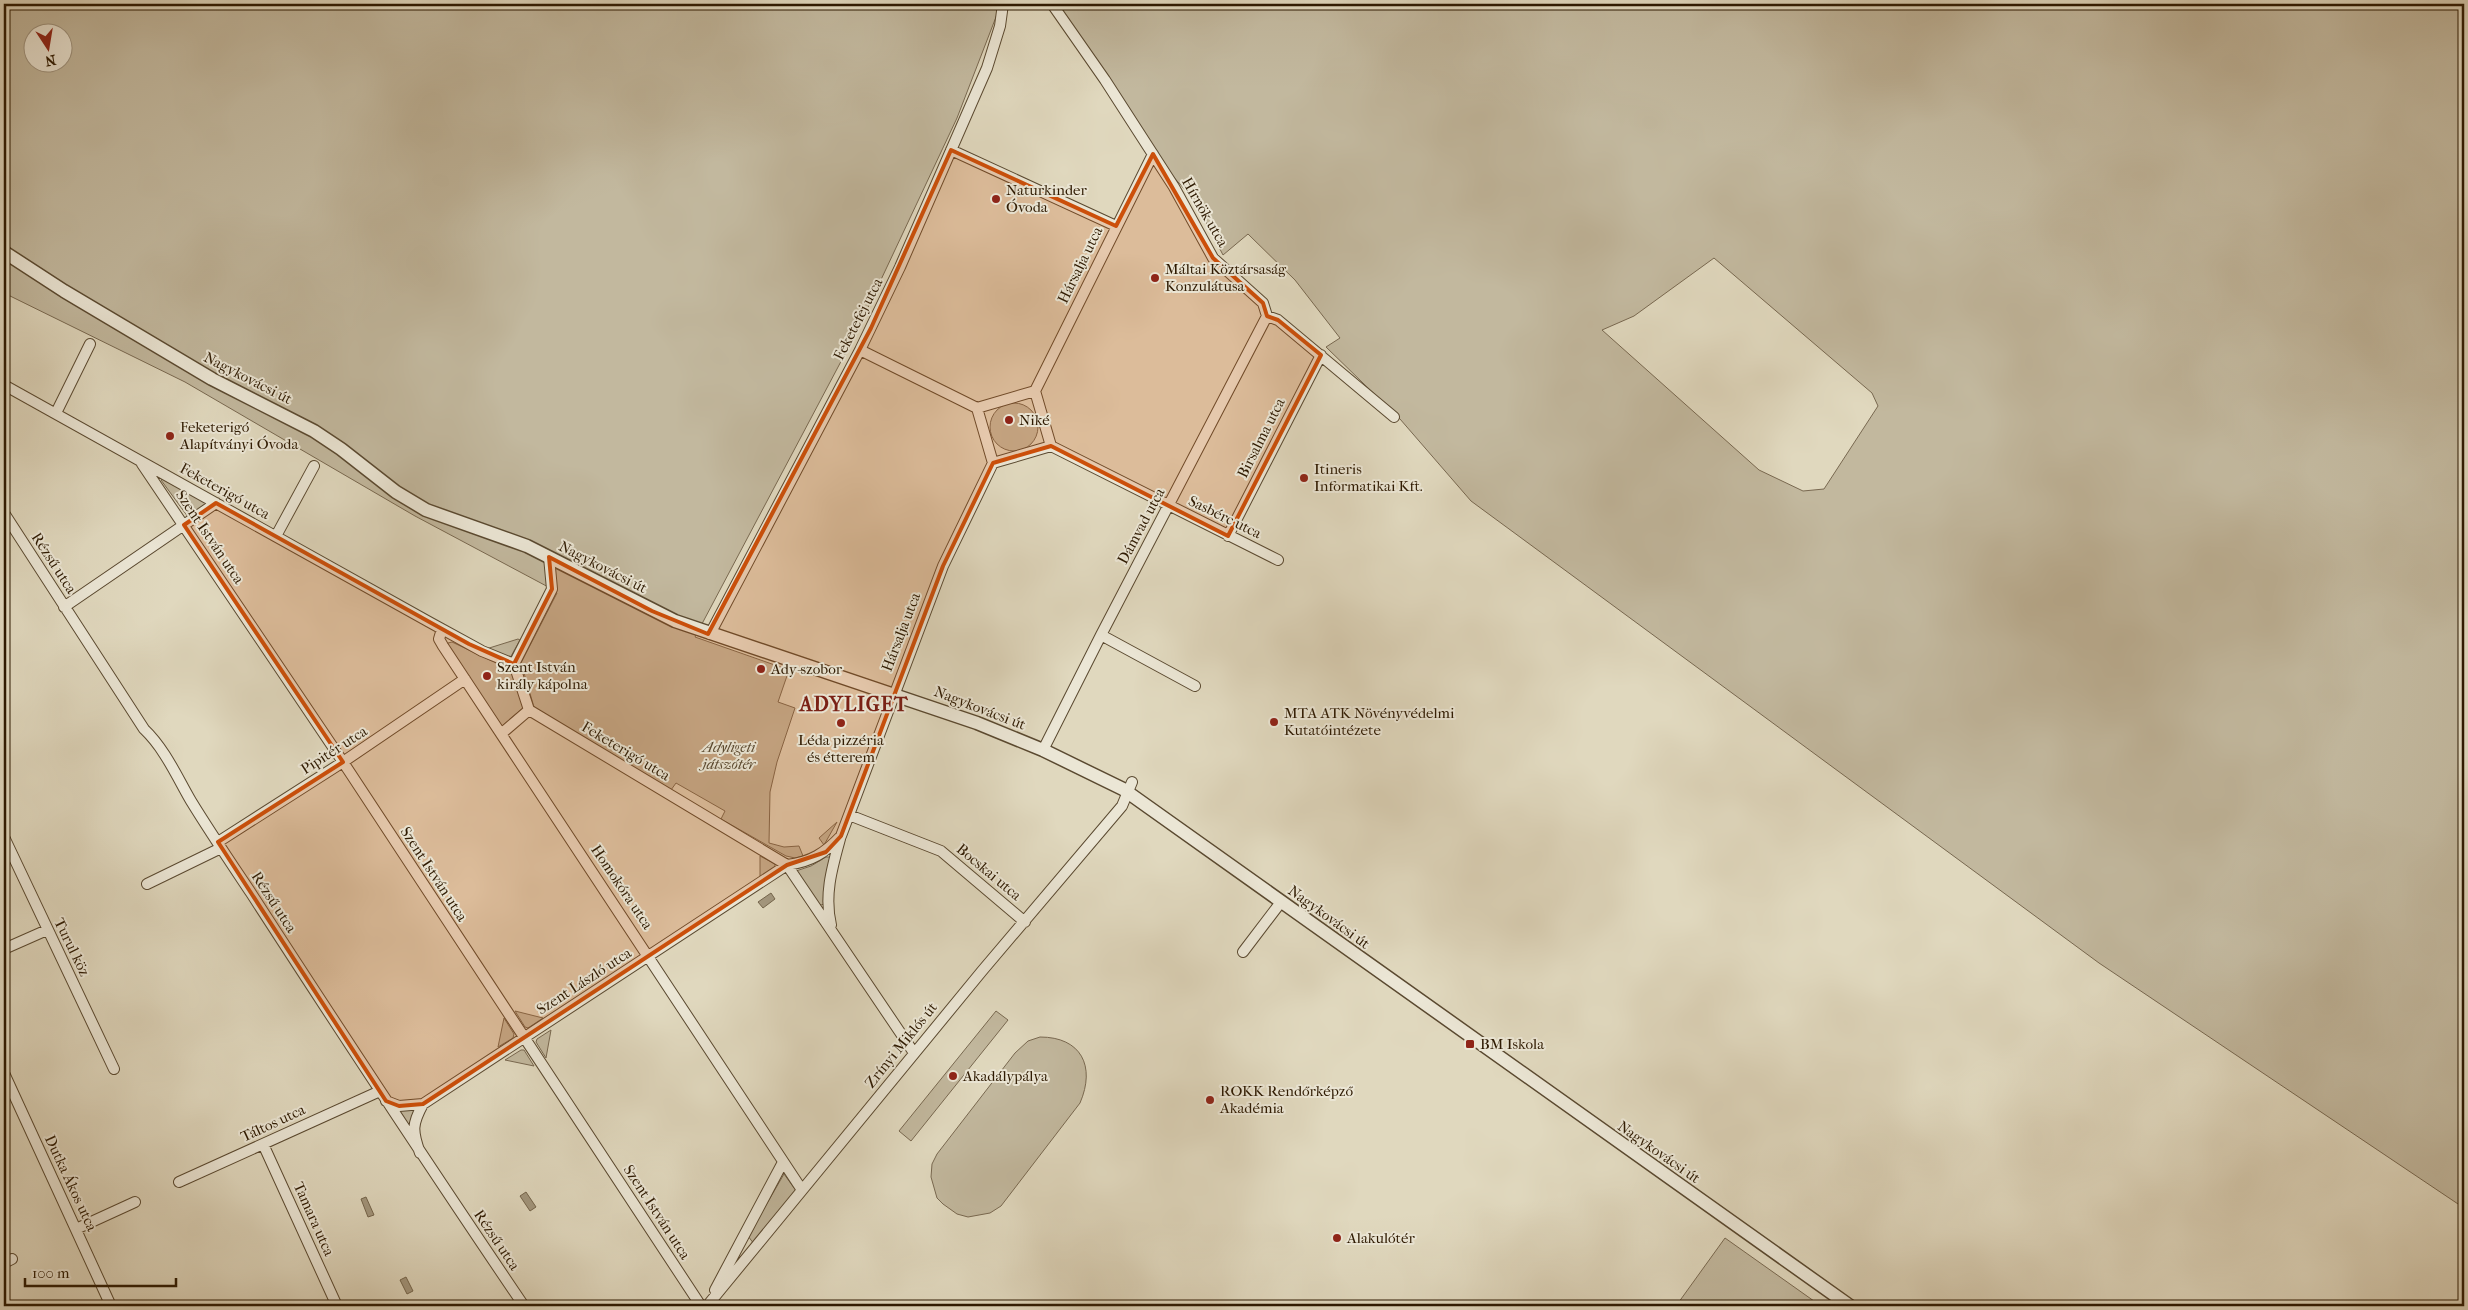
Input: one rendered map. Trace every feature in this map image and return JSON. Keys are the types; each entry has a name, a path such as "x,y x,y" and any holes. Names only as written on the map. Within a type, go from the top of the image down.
{"street":[{"name":"Feketefej utca","path":"710,634 860,350 900,267 993,54 1003,4"},
{"name":"Hírnök utca","path":"1052,4 1105,80 1174,187 1213,258 1263,303 1267,316 1278,320 1394,418"},
{"path":"951,150 1116,226"},
{"name":"Hársalja utca","path":"1035,390 1153,154"},
{"name":"Nagykovácsi út","path":"4,252 64,291 212,379 314,431 413,503 443,517 512,540 660,614 710,634 892,699 977,723 1130,787 1281,902 1850,1306"},
{"name":"Dámvad utca","path":"1043,750 1100,635 1267,316"},
{"path":"56,413 90,344"},
{"path":"860,350 977,408 1035,390 1051,446 993,463 977,408"},
{"name":"Birsalma utca","path":"1228,536 1321,355"},
{"name":"Feketerigó utca","path":"4,385 482,651 514,664"},
{"name":"Sasbérc utca","path":"1051,446 1278,560"},
{"name":"Szent István utca","path":"140,461 343,762 701,1306"},
{"name":"Hársalja utca","path":"832,932 827,909 828,888 841,836 943,566 993,463"},
{"name":"Feketerigó utca","path":"276,536 314,466"},
{"path":"64,607 216,503"},
{"name":"Rézsű utca","path":"4,513 144,729 153,738 185,787 190,799 420,1153 524,1306"},
{"path":"501,734 529,710 514,664 552,589 549,557"},
{"name":"Homokóra utca","path":"442,629 439,639 802,1190"},
{"path":"1100,635 1195,686"},
{"name":"Pipitér utca","path":"147,884 220,845 465,679"},
{"name":"Feketerigó utca","path":"529,710 787,865 914,1053"},
{"name":"Zrínyi Miklós út","path":"707,1306 914,1053 1122,806 1130,787"},
{"name":"Bocskai utca","path":"849,815 941,851 1025,922"},
{"path":"787,865 813,859 826,852 841,836"},
{"name":"Turul köz","path":"4,837 114,1069"},
{"name":"Szent László utca","path":"386,1101 398,1106 423,1104 787,865"},
{"path":"1243,952 1281,902"},
{"path":"4,949 47,930"},
{"name":"Dutka Ákos utca","path":"4,1073 111,1306"},
{"name":"Táltos utca","path":"179,1182 380,1091"},
{"path":"420,1153 414,1136 413,1126 423,1104"},
{"name":"Tamara utca","path":"263,1144 337,1306"},
{"name":"Zrínyi Miklós út","path":"707,1306 783,1162"},
{"path":"76,1229 135,1202"}],"highlighted area":[{"path":"951,150 1116,226 1153,154 1213,258 1263,303 1267,316 1278,320 1321,355 1228,536 1051,446 993,463 943,566 841,836 826,852 787,865 423,1104 399,1106 386,1101 218,842 343,762 184,525 216,503 469,644 514,664 552,589 549,557 652,611 708,634 871,328"}],"green space":[{"name":"Adyligeti játszótér","path":"4,4 1001,4 957,118 855,335 695,637 789,670 778,702 795,708 777,762 770,792 769,843 784,847 799,846 803,856 795,858 786,856 721,819 725,811 676,783 671,790 534,707 521,663 557,593 552,589 415,516 185,382 4,293"},
{"path":"1052,4 2464,4 2464,1208 2099,963 1471,501 1400,419 1326,347 1340,338 1295,280 1248,234 1223,255 1195,201 1153,154","holes":["1714,258 1872,393 1878,406 1824,489 1803,491 1759,470 1602,330 1634,316"]},
{"path":"1014,403 1023,405 1031,410 1036,418 1038,427 1036,436 1031,444 1023,449 1014,451 1005,449 997,444 992,436 990,427 992,418 997,410 1005,405"},
{"path":"164,478 208,503 188,517 161,480"},
{"path":"520,640 510,658 486,649"},
{"path":"452,642 513,671 524,707 502,726 448,647 448,643"},
{"path":"837,822 824,845 819,838"},
{"path":"760,856 775,864 775,868 760,879"},
{"path":"826,857 830,857 831,861 824,903 822,905 819,904 796,871 811,866"},
{"path":"515,1011 543,1018 528,1028 525,1027"},
{"name":"Akadálypálya","path":"996,1011 1008,1020 911,1141 899,1131"},
{"path":"504,1018 514,1034 513,1038 498,1047"},
{"path":"551,1030 546,1058 536,1042 537,1039"},
{"path":"1040,1037 1054,1038 1066,1042 1075,1048 1081,1056 1085,1066 1086,1077 1085,1090 1080,1103 1001,1206 990,1213 968,1217 957,1214 937,1198 931,1177 932,1164 937,1154 1015,1053 1028,1041"},
{"path":"524,1050 534,1066 505,1060"},
{"path":"397,1108 417,1108 411,1132"},
{"path":"784,1174 797,1192 754,1244 748,1236"},
{"path":"1725,1238 1821,1306 1676,1306"}],"shaded area":[{"path":"771,893 775,899 763,908 758,902"},
{"path":"526,1192 536,1207 530,1211 520,1196"},
{"path":"366,1197 374,1215 368,1217 361,1199"},
{"path":"406,1277 413,1291 407,1294 400,1280"}],"place":[{"name":"Naturkinder Óvoda","path":"996,199"},
{"name":"Máltai Köztársaság Konzulátusa","path":"1155,278"},
{"name":"Niké","path":"1009,420"},
{"name":"Feketerigó Alapítványi Óvoda","path":"170,436"},
{"name":"Itineris Informatikai Kft.","path":"1304,478"},
{"name":"Ady-szobor","path":"761,669"},
{"name":"Szent István király kápolna","path":"487,676"},
{"name":"MTA ATK Növényvédelmi Kutatóintézete","path":"1274,722"},
{"name":"Léda pizzéria és étterem","path":"841,723"},
{"name":"BM Iskola","path":"1470,1044"},
{"name":"Akadálypálya","path":"953,1076"},
{"name":"ROKK Rendőrképző Akadémia","path":"1210,1100"},
{"name":"Alakulótér","path":"1337,1238"}],"district":[{"name":"ADYLIGET","path":"854,704"}]}
